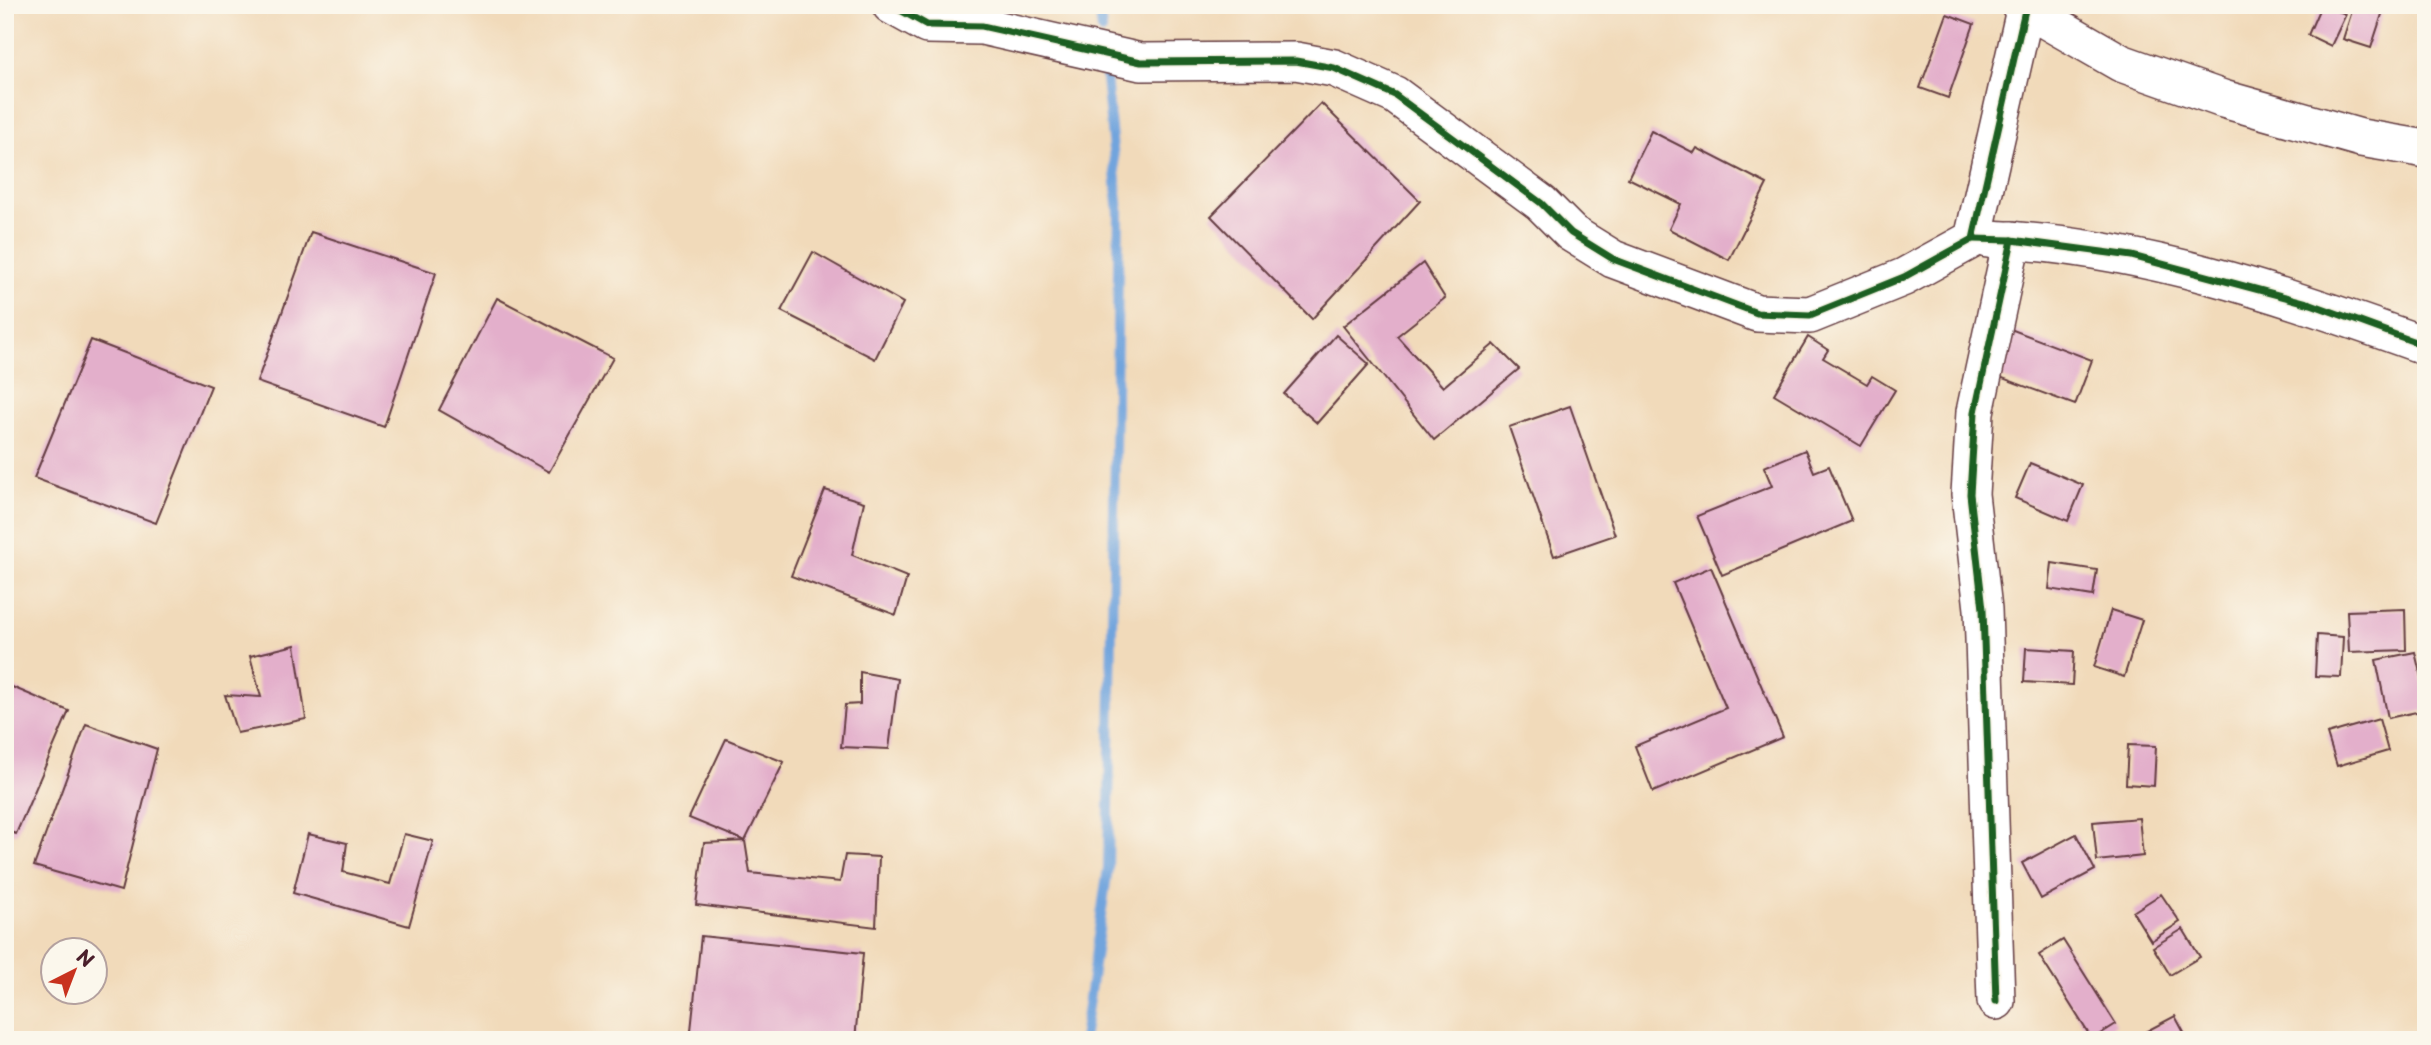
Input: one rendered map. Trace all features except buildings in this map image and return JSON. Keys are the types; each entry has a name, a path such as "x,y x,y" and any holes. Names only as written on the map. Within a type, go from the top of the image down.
{"street":[{"path":"891,5 927,25 982,26 1140,62 1296,61 1334,68 1395,95 1541,203 1571,233 1614,259 1757,313 1810,315 1904,277 1973,239 2012,240 2132,256 2311,304 2426,346"},
{"path":"1973,239 2022,8 2121,64 2223,99 2361,138 2426,149"},
{"path":"1996,1001 1983,609 1970,494 1975,412 2012,240"}],"waterway":[{"path":"1099,5 1102,30"},
{"path":"1083,1040 1108,868 1119,213 1106,77"}],"cycle path":[{"path":"891,5 927,25 982,26 1141,62 1296,61 1334,68 1395,95 1541,203 1571,233 1613,259 1757,313 1810,315 1904,277 1973,239 2025,10"},
{"path":"1973,239 2012,240 2132,256 2311,304 2426,346"},
{"path":"1996,1001 1983,609 1970,494 1975,412 2012,240"}]}
